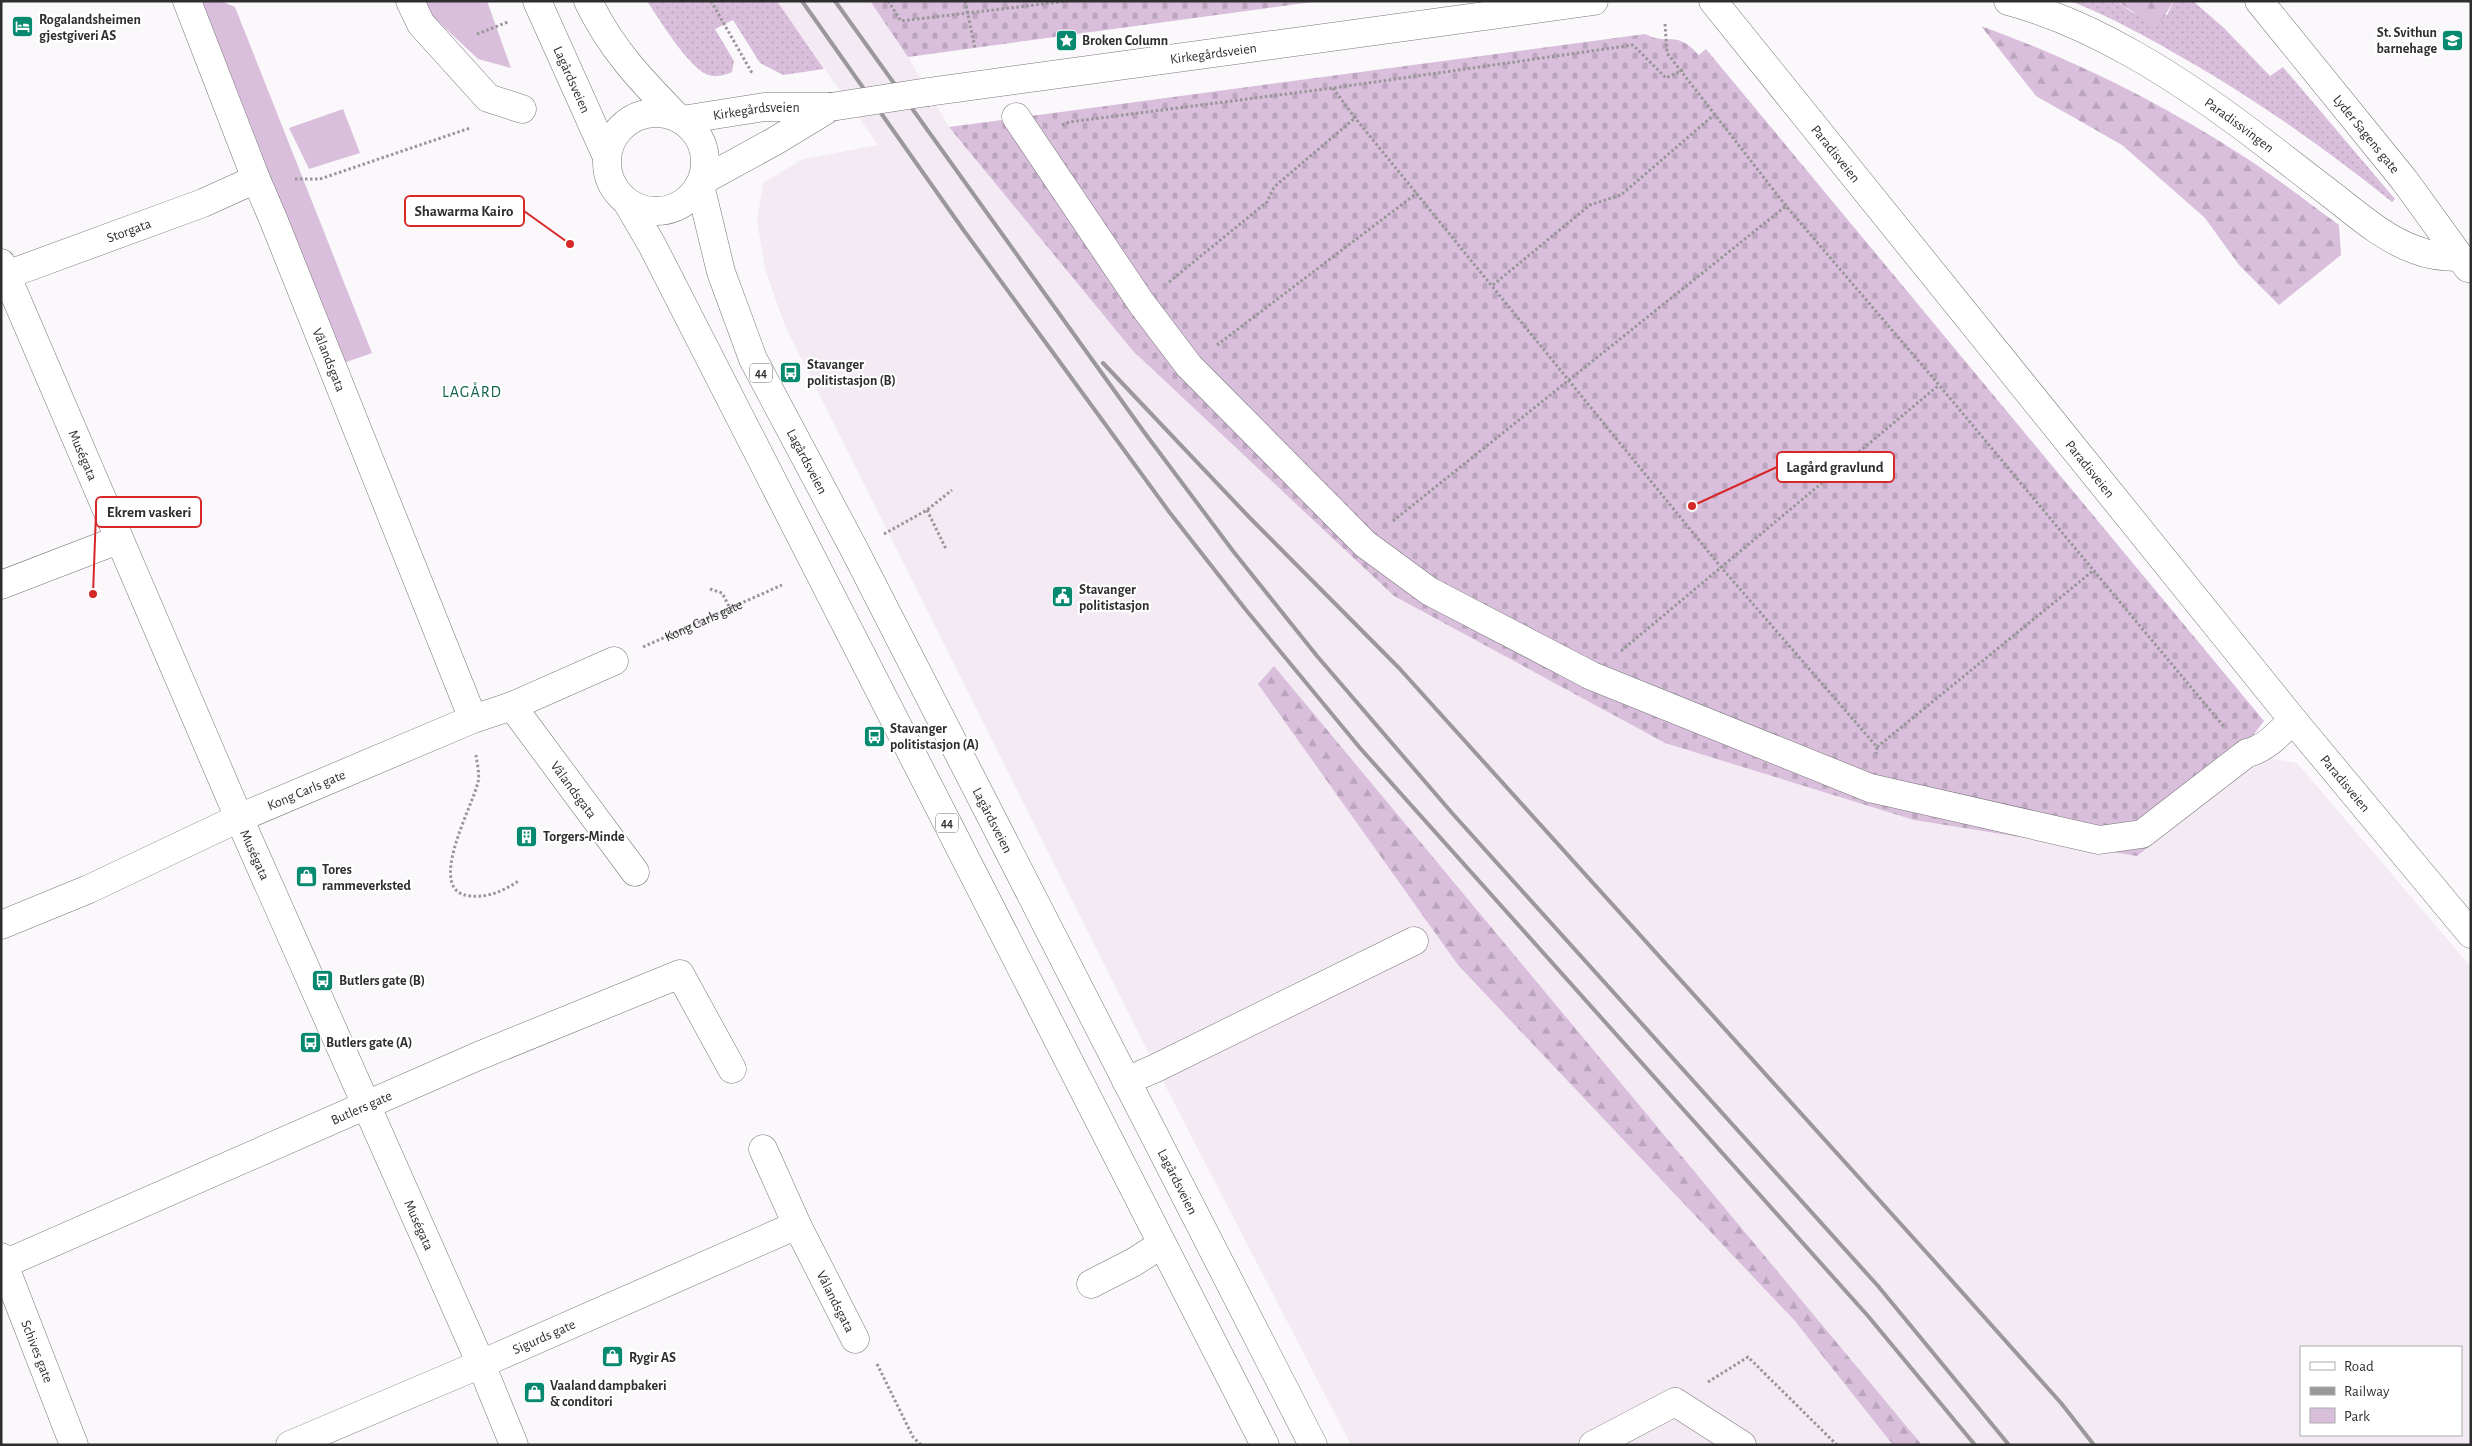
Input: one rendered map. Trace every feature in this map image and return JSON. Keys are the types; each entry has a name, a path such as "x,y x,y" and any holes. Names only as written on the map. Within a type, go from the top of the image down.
{"street":[{"name":"Vålandsgata","path":"187,1 256,179 473,719"},
{"path":"410,1 421,24 488,98 522,109"},
{"name":"Lagårdsveien","path":"537,1 607,157"},
{"name":"44","path":"588,1 605,32 630,69 680,119 692,128 702,142 706,168 701,183"},
{"name":"Kirkegårdsveien","path":"680,119 764,107 831,107 928,92 1594,1"},
{"name":"Paradisveien","path":"1713,1 2293,720 2471,934"},
{"name":"Paradissvingen","path":"2008,1 2077,26 2163,72 2249,132 2362,219 2395,240 2416,250 2466,264"},
{"name":"Lyder Sagens gate","path":"2262,2 2404,181 2466,264"},
{"name":"Kirkegårdsveien","path":"701,183 831,107"},
{"path":"607,157 616,134 635,118 661,113 680,119"},
{"path":"1016,117 1142,304 1189,366 1365,544 1429,591 1592,676 1870,788 2099,840 2142,834 2247,754 2270,742 2293,720"},
{"name":"44","path":"607,157 608,174 615,190 627,202 656,254 1265,1445"},
{"name":"Storgata","path":"3,272 203,203 256,179"},
{"path":"627,202 645,210 662,212 679,206 690,198 701,183"},
{"name":"Lagårdsveien","path":"701,183 721,272 753,359 854,549 1313,1445"},
{"name":"Muségata","path":"3,272 238,818 481,1364 514,1445"},
{"path":"1,585 118,540"},
{"name":"Kong Carls gate","path":"1,925 89,889 238,818 473,719 512,706 624,656"},
{"name":"Vålandsgata","path":"512,706 635,872"},
{"path":"1126,1081 1414,941"},
{"name":"Butlers gate","path":"3,1261 476,1057 680,974 732,1069"},
{"name":"Vålandsgata","path":"762,1149 797,1225 855,1339"},
{"name":"Sigurds gate","path":"290,1445 481,1364 797,1225"},
{"path":"1091,1284 1134,1262 1162,1244"},
{"name":"Schives gate","path":"3,1261 74,1445"},
{"path":"1592,1445 1675,1402 1742,1445"}],"path":[{"path":"711,1 752,75"},
{"path":"888,1 902,20 967,15 1068,1"},
{"path":"965,1 975,48"},
{"path":"1665,24 1667,53 1683,70 1786,206 1939,385 2247,754"},
{"path":"1031,139 1069,122 1333,88 1633,45 1666,78 1683,70"},
{"path":"1333,88 1355,118 1493,285 1720,566 1877,747"},
{"path":"1493,285 1590,205 1621,195 1715,114"},
{"path":"1142,304 1268,202 1274,187 1355,118"},
{"path":"256,179 320,179 474,126"},
{"path":"1189,366 1417,193"},
{"path":"1365,544 1786,206"},
{"path":"1592,676 1720,566 1939,385"},
{"path":"883,535 927,510 952,490"},
{"path":"927,510 946,549"},
{"path":"1870,788 1877,747 2094,570"},
{"name":"Kong Carls gate","path":"624,656 782,585"},
{"path":"710,589 722,593 730,608"},
{"path":"473,719 479,780 451,858 450,877 453,889 461,895 485,895 508,888 520,880"},
{"name":"Vålandsgata","path":"855,1339 876,1364 913,1437 921,1445"},
{"path":"1675,1402 1748,1357 1837,1445"}],"shaded area":[{"path":"777,1 870,1 908,57 949,127 1133,351 1394,596 1665,743 1914,820 2137,856 2262,757 2297,763 2471,967 2471,1445 1922,1445 1274,666 1893,1445 1351,1445 1156,1068 785,326 765,269 757,221 763,183 803,159 878,145"}],"green space":[{"path":"200,1 221,1 235,7 372,353 341,364"},
{"path":"424,1 487,1 511,68 478,59 430,14"},
{"path":"647,1 777,1 824,69 783,75 760,63 733,20 715,29 734,61 732,72 719,76 706,74 682,52"},
{"path":"870,1 1320,1 908,57"},
{"path":"2070,1 2117,1 2133,13 2167,15 2174,1 2193,1 2224,28 2270,76 2283,67 2395,199 2392,202 2294,128 2177,54 2132,29"},
{"path":"2117,1 2174,1 2160,23 2151,24"},
{"path":"1981,26 2049,53 2116,84 2180,118 2243,156 2339,225 2341,255 2279,305 2239,265 2205,218 2122,145 2036,96"},
{"path":"1645,34 1653,38 1684,42 1699,55 1706,49 2264,721 2251,738 2262,757 2137,856 1914,820 1665,743 1394,596 1133,351 949,127"},
{"path":"343,109 360,153 309,169 289,128"},
{"path":"1274,666 1922,1445 1893,1445 1794,1320 1458,965 1258,684"}],"railway":[{"path":"802,1 962,228 1170,513 1246,610 1360,748 1868,1316 1975,1445"},
{"path":"835,1 1144,432 1233,551 1317,656 1452,813 1878,1286 2009,1445"},
{"path":"1103,363 1249,517 1399,668 1936,1263 2061,1403 2094,1445"}],"place":[{"name":"Rogalandsheimen gjestgiveri AS","path":"23,27"},
{"name":"Broken Column","path":"1066,40"},
{"name":"St. Svithun barnehage","path":"2453,40"},
{"name":"Shawarma Kairo","path":"570,244"},
{"name":"Stavanger politistasjon (B)","path":"791,372"},
{"name":"Lagård gravlund","path":"1692,506"},
{"name":"Ekrem vaskeri","path":"93,594"},
{"name":"Stavanger politistasjon","path":"1063,597"},
{"name":"Stavanger politistasjon (A)","path":"874,736"},
{"name":"Torgers-Minde","path":"527,836"},
{"name":"Tores rammeverksted","path":"306,877"},
{"name":"Butlers gate (B)","path":"323,980"},
{"name":"Butlers gate (A)","path":"310,1042"},
{"name":"Rygir AS","path":"613,1357"},
{"name":"Vaaland dampbakeri & conditori","path":"534,1393"}],"district":[{"name":"LAGÅRD","path":"472,391"}]}
